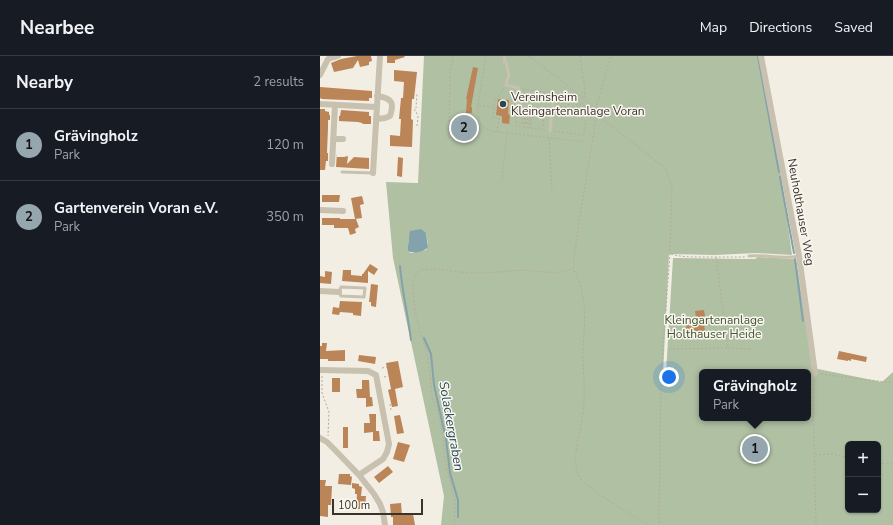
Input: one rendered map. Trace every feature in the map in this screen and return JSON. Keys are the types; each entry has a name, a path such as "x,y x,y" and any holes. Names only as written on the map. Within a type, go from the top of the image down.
{"street":[{"path":"320,75 328,59 338,56"},
{"path":"372,173 380,56"},
{"name":"Neuholthauser Weg","path":"761,56 799,256 815,373"},
{"path":"376,119 390,116 393,108 392,103 386,97 377,96"},
{"path":"320,104 376,107"},
{"path":"332,164 335,105"},
{"path":"333,138 343,139"},
{"path":"320,210 343,211"},
{"path":"320,291 338,292"},
{"path":"321,370 368,371 376,375 389,444 383,459 359,475"},
{"path":"320,438 327,442 359,475 374,494 380,503 385,525"}],"lane":[{"path":"505,56 504,62 506,62 509,74 506,85 518,88 518,108 586,116"},
{"path":"550,131 554,93"},
{"path":"342,172 372,173"},
{"path":"749,256 787,258 799,256"},
{"path":"341,287 365,288 364,297 341,296 338,292 341,287"}],"path":[{"path":"449,138 451,70 453,56"},
{"path":"486,56 478,112 482,125 488,131 587,142"},
{"path":"528,56 557,77 594,109 599,116 665,168 672,186 670,254 662,374 659,525"},
{"path":"580,56 586,90 584,100"},
{"path":"594,109 597,104 611,56"},
{"path":"497,132 499,118 492,118 495,98 502,93 506,85"},
{"path":"518,88 563,94 580,100 583,104 586,116 584,135 516,126 518,108"},
{"path":"530,109 532,90"},
{"path":"414,110 416,108 417,93"},
{"path":"561,113 563,94"},
{"path":"566,95 565,109 568,109 569,99 566,99"},
{"path":"575,115 577,104 580,104 580,115"},
{"path":"478,105 497,108"},
{"path":"412,109 416,111 418,116 417,126"},
{"path":"543,126 544,111"},
{"path":"527,113 531,117 535,118"},
{"path":"525,124 527,113"},
{"path":"525,124 527,113"},
{"path":"525,124 527,113"},
{"path":"599,116 596,119 578,228 573,269 582,289 585,310 583,367 584,401 575,458 579,476 585,483 623,510 650,525"},
{"path":"530,128 531,117"},
{"path":"531,121 535,122"},
{"path":"502,181 507,133"},
{"path":"549,138 552,189"},
{"path":"670,254 678,256 716,258 749,256"},
{"path":"716,258 728,348"},
{"path":"454,525 455,502 445,460 439,416 432,398 428,358 416,313 412,285 415,276 420,270 435,268 469,273 522,270 558,272 573,269"},
{"path":"669,349 751,349"},
{"path":"382,368 387,367"},
{"path":"321,370 321,393 329,412 328,440"},
{"path":"816,525 815,373 893,383"},
{"path":"384,377 388,376"},
{"path":"390,404 391,410"},
{"path":"815,455 835,454 845,457"},
{"path":"881,463 893,464"}],"green space":[{"name":"Kleingartenanlage Holthauser Heide","path":"424,56 761,56 779,160 792,255 756,253 715,255 669,254 663,374 666,373 673,258 755,259 758,257 796,259 813,368 882,382 893,372 893,525 441,525 444,496 393,258 386,182 418,183","holes":["426,233 428,244 426,250 411,253 408,251 408,247 409,244 416,238"]}],"water":[{"path":"421,229 426,233 428,247 419,252 408,251 410,231"}],"building":[{"path":"357,56 371,56 372,61 369,62 369,65 360,67 358,60 353,68 334,72 331,63 341,59"},
{"path":"387,56 405,57 395,60 395,63 387,63"},
{"path":"473,67 478,68 471,107 472,113 466,113 466,99"},
{"path":"394,70 417,72 414,99 412,99 412,147 390,146 390,135 400,136 401,119 399,119 404,82 394,81"},
{"path":"320,87 372,91 372,98 369,98 369,101 322,99 320,98"},
{"name":"Vereinsheim Kleingartenanlage Voran","path":"498,99 509,100 509,124 502,123 502,116 496,115"},
{"path":"320,109 325,109 325,111 329,112 330,115 330,120 328,120 328,161 326,161 325,170 320,170"},
{"path":"341,110 369,112 369,116 371,116 371,124 339,121"},
{"path":"466,122 472,122 472,140 466,140"},
{"path":"337,153 337,157 348,156 347,164 354,157 369,158 369,169 336,167"},
{"path":"398,157 403,158 402,177 397,176"},
{"path":"322,195 340,195 339,202 322,202"},
{"path":"362,196 364,204 360,205 362,218 355,219 351,198"},
{"path":"322,218 356,219 359,227 355,229 356,233 350,235 348,228 334,228 334,225 322,225"},
{"path":"370,264 378,269 374,275 368,271 368,283 342,281 343,270 351,270 351,275 362,276"},
{"path":"325,271 332,272 331,284 320,283 320,276 325,277"},
{"path":"371,284 378,285 376,307 371,306 371,302 369,302"},
{"path":"340,301 362,302 361,316 353,315 353,313 340,312 339,315 332,314 333,307 339,308"},
{"path":"704,310 705,316 703,316 705,331 690,331 690,329 686,329 686,324 697,325 695,311"},
{"path":"758,318 759,324 745,325 744,319"},
{"path":"322,343 327,343 326,351 345,350 345,361 328,361 328,359 320,359 320,346 322,346"},
{"path":"839,351 867,357 866,362 851,359 851,361 848,361 837,359"},
{"path":"359,355 376,357 375,364 358,361"},
{"path":"398,361 403,387 395,389 398,406 392,407 388,390 391,389 386,363"},
{"path":"332,378 340,378 340,392 332,392"},
{"path":"362,380 369,380 370,397 372,397 373,406 366,407 366,398 357,398 356,389 362,389"},
{"path":"369,414 376,414 376,431 379,431 380,441 373,441 373,432 364,433 364,423 370,423"},
{"path":"400,415 404,433 397,434 394,416"},
{"path":"343,427 348,427 348,448 343,448"},
{"path":"398,442 410,445 404,462 393,459"},
{"path":"388,466 393,472 379,483 374,477"},
{"path":"339,474 350,474 352,477 351,485 338,484"},
{"path":"320,480 326,480 325,486 332,486 331,505 328,505 328,517 320,516"},
{"path":"352,483 359,484 359,486 362,487 361,496 366,496 365,508 360,507 360,509 356,509 357,494 355,494 355,489 352,488"},
{"path":"401,503 402,515 413,514 415,525 393,525 390,504"}],"waterway":[{"path":"758,56 779,172"},
{"path":"780,177 794,253"},
{"path":"795,259 803,321"},
{"path":"400,266 411,340"},
{"name":"Solackergraben","path":"424,338 431,354 434,385 446,439 450,473 458,500 458,517"}],"place":[{"name":"Vereinsheim Kleingartenanlage Voran","path":"503,104"},
{"name":"Gartenverein Voran e.V.","path":"464,128"},
{"name":"Grävingholz","path":"755,449"}]}
